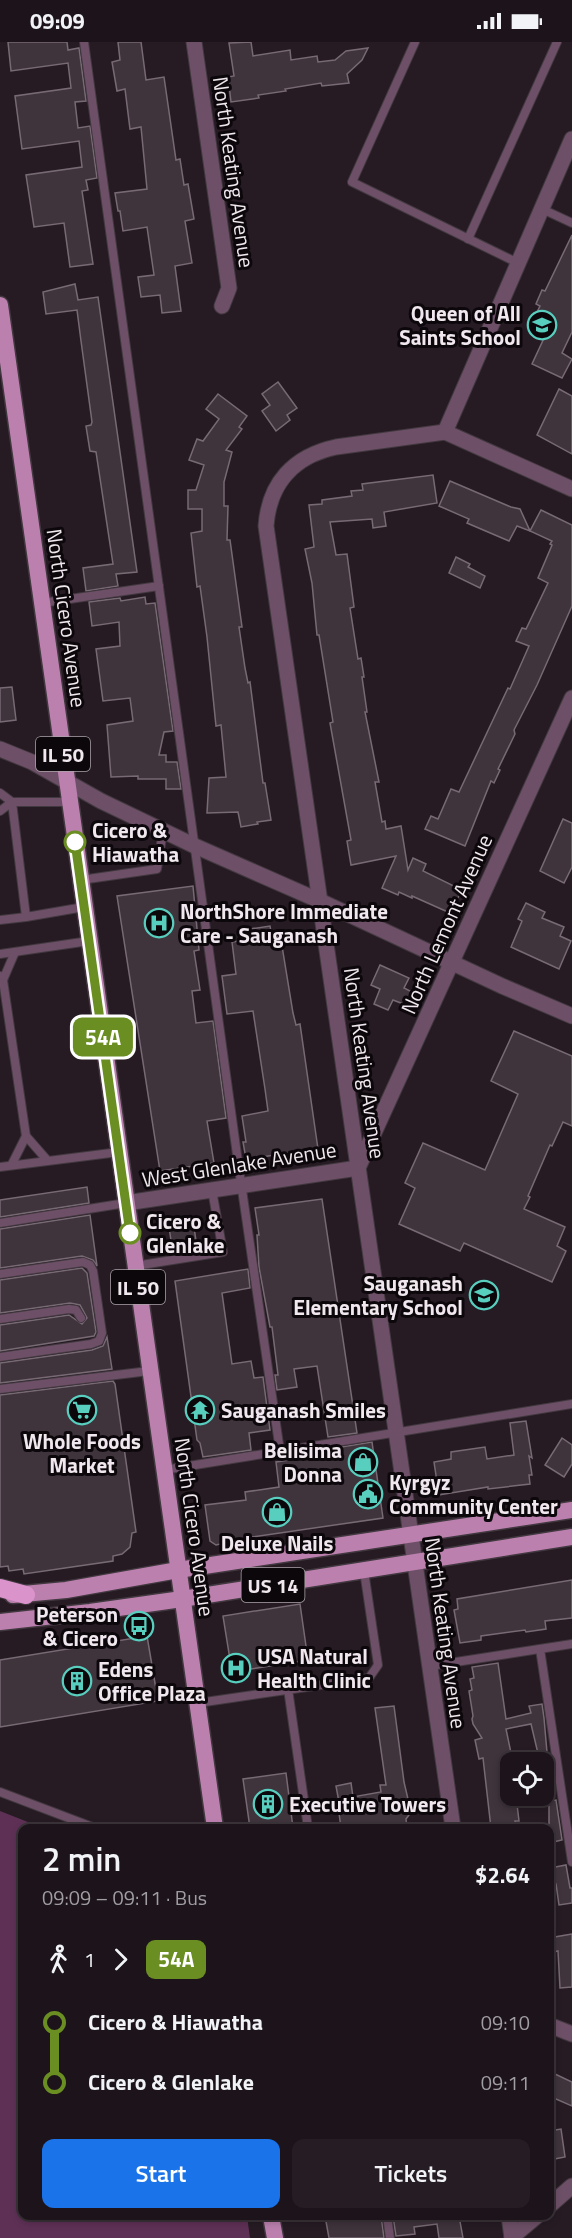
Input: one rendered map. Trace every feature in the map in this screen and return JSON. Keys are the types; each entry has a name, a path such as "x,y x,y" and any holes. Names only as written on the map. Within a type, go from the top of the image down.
{"highway":[{"path":"0,1588 26,1595"}],"main road":[{"name":"North Cicero Avenue","path":"0,305 214,1824"},
{"name":"US 14","path":"0,1595 26,1595 66,1590 178,1570 572,1510"},
{"name":"US 14","path":"0,1622 183,1599 572,1537"},
{"path":"273,2220 275,2238"}],"street":[{"name":"North Keating Avenue","path":"194,42 229,288 222,306"},
{"path":"572,139 445,432 572,489"},
{"name":"North Keating Avenue","path":"445,432 322,450 292,467 272,494 267,510 266,526 452,1824"},
{"name":"North Lemont Avenue","path":"358,1168 572,698"},
{"path":"0,748 32,762 101,801 195,846 320,901 502,987 572,1016"},
{"name":"West Glenlake Avenue","path":"126,1203 358,1168"},
{"path":"554,2027 572,2034"},
{"path":"554,2202 572,2186"},
{"path":"509,2220 512,2238"},
{"path":"512,2238 532,2220"}],"lane":[{"path":"84,42 280,1451"},
{"path":"416,42 352,182 518,263"},
{"path":"468,238 557,42"},
{"path":"542,209 572,223"},
{"path":"42,603 159,586"},
{"path":"0,793 12,802 70,802"},
{"path":"0,811 12,802"},
{"path":"12,802 26,916"},
{"path":"81,880 157,869 163,831"},
{"path":"0,920 84,907"},
{"path":"0,954 89,941"},
{"path":"15,952 1,978 26,1136 48,1160"},
{"path":"12,1164 26,1136"},
{"path":"0,1167 119,1152"},
{"path":"135,1266 223,1252 212,1190"},
{"path":"0,1223 126,1203"},
{"path":"0,1274 83,1262 90,1266 93,1271 102,1333 99,1341 91,1344 0,1357"},
{"path":"0,1319 69,1310 76,1310 81,1318"},
{"path":"0,1389 149,1371"},
{"path":"164,1470 572,1404"},
{"path":"198,1703 369,1678 378,1665 364,1571"},
{"path":"430,1666 572,1644"},
{"path":"540,1649 572,1863"},
{"path":"288,1689 307,1824"},
{"path":"0,1792 84,1824"},
{"path":"388,2220 390,2238"}],"shaded area":[{"path":"0,1811 33,1824 18,1824 18,2220 248,2220 250,2238 0,2238"}],"building":[{"path":"8,42 67,42 68,50 79,48 86,101 75,102 78,128 90,126 97,178 86,180 88,190 82,191 93,264 70,267 64,223 34,227 26,175 82,167 79,141 22,149 15,96 71,88 68,63 11,71"},
{"path":"118,42 141,42 146,80 164,77 176,160 180,159 184,185 188,184 194,219 185,221 192,263 175,266 181,311 162,313 160,295 141,297 138,277 154,275 147,227 123,231 120,211 118,211 115,193 147,189 141,127 130,129 125,89 117,91 112,62 120,60"},
{"path":"251,42 253,56 290,50 291,60 317,56 318,62 335,60 346,51 368,48 362,60 347,74 349,83 322,86 321,83 258,95 259,98 231,102 228,77 234,76 229,43"},
{"path":"572,235 572,332 562,353 572,359 562,378 532,364 545,336 529,328 540,306 536,304 542,290 545,291"},
{"path":"75,284 78,300 98,297 137,572 116,574 118,586 86,591 83,568 113,564 96,452 90,451 86,426 91,425 92,422 77,310 46,314 43,292"},
{"path":"278,382 297,408 287,415 290,420 276,431 262,411 270,405 262,394"},
{"path":"559,389 572,396 572,454 537,435"},
{"path":"218,394 247,416 239,427 242,429 226,450 232,452 224,482 224,506 228,506 227,540 230,540 245,668 248,683 250,682 263,783 265,783 271,820 241,827 238,812 207,813 209,778 226,777 221,725 216,726 207,637 200,586 197,587 191,533 202,531 202,509 188,509 188,490 196,490 204,465 189,460 197,439 203,441 219,419 206,409"},
{"path":"433,475 437,503 384,512 386,526 373,528 372,519 330,522 336,555 347,554 354,607 350,608 358,659 361,658 364,677 362,677 367,712 365,712 379,782 375,782 382,822 385,821 386,829 401,826 408,870 413,858 426,864 423,871 462,890 450,913 412,896 412,898 399,892 398,895 382,888 396,856 351,865 347,841 351,840 330,723 333,722 319,635 317,635 312,583 305,549 314,547 309,505 322,504 322,500 352,496 351,491 363,490 362,484"},
{"path":"450,481 520,509 530,531 517,526 509,541 467,523 469,519 439,506"},
{"path":"541,510 572,525 572,606 514,730 515,734 498,769 500,770 494,783 491,781 465,846 425,829 431,816 438,819 451,789 459,792 529,646 516,641 522,628 526,629 548,583 538,578 552,545 550,544 552,541 530,531"},
{"path":"456,557 470,564 468,567 485,576 480,588 449,573"},
{"path":"145,597 146,604 155,603 173,731 164,732 159,755 166,755 166,762 177,762 181,789 166,789 166,779 138,779 138,776 111,777 107,725 133,721 130,698 103,701 96,649 120,646 119,622 92,626 89,602 120,598 121,601"},
{"path":"12,687 16,720 0,722 0,688"},
{"path":"563,819 572,823 572,867 564,883 540,871"},
{"path":"193,886 199,950 194,951 200,990 192,991 196,1023 213,1021 226,1118 207,1121 214,1163 160,1171 117,896"},
{"path":"526,903 545,912 542,918 564,927 560,936 571,941 559,969 511,947 522,921 518,919"},
{"path":"270,926 271,932 281,940 293,1013 296,1025 300,1024 318,1149 246,1159 242,1116 268,1111 253,1011 227,1014 222,976 236,974 232,942 246,940 246,935 251,935 250,929"},
{"path":"380,965 409,978 404,988 412,992 406,1005 393,1000 388,1010 374,1004 380,989 371,985"},
{"name":"Sauganash Elementary School","path":"514,1031 572,1056 572,1126 563,1122 552,1146 550,1145 524,1209 565,1227 557,1246 566,1251 552,1282 464,1243 460,1251 399,1224 415,1188 405,1183 423,1143 485,1170 518,1094 491,1081"},
{"path":"87,1187 89,1203 0,1217 0,1200"},
{"path":"322,1199 357,1433 328,1437 317,1366 294,1369 297,1387 277,1390 275,1375 278,1375 272,1327 270,1327 259,1267 257,1235 259,1235 255,1208"},
{"path":"90,1215 97,1266 93,1260 82,1256 0,1268 0,1229"},
{"path":"182,1225 182,1228 194,1227 197,1248 173,1254 169,1227"},
{"path":"82,1268 87,1273 96,1332 94,1336 0,1351 0,1325 69,1315 82,1324 87,1318 80,1305 70,1303 0,1313 0,1280"},
{"path":"248,1269 250,1288 222,1293 232,1364 251,1361 254,1378 263,1377 270,1430 249,1433 251,1450 203,1457 200,1443 197,1440 175,1281"},
{"path":"107,1337 112,1369 0,1383 0,1363 92,1350 103,1346"},
{"path":"113,1381 136,1532 132,1533 130,1547 122,1554 113,1556 113,1561 24,1574 23,1569 9,1571 8,1566 0,1567 0,1395"},
{"path":"526,1421 532,1458 529,1456 532,1475 529,1475 530,1484 488,1489 488,1487 439,1495 434,1462 451,1459 451,1452 485,1447 487,1459 514,1455 510,1423"},
{"path":"562,1438 572,1445 572,1464 564,1477 545,1465"},
{"path":"372,1442 383,1518 252,1537 216,1545 210,1541 205,1505 246,1500 245,1492 279,1487 276,1462 330,1454 329,1449"},
{"path":"572,1580 572,1618 545,1621 546,1629 481,1636 481,1640 460,1643 454,1610 458,1609 457,1599"},
{"path":"300,1604 308,1660 232,1672 223,1616"},
{"name":"Edens Office Plaza","path":"147,1636 158,1701 0,1727 0,1660"},
{"path":"498,1663 506,1719 531,1713 529,1706 542,1704 547,1752 538,1752 531,1724 506,1729 511,1752 500,1752 500,1806 517,1806 519,1821 515,1821 516,1824 491,1824 483,1758 479,1759 475,1740 482,1738 472,1719 469,1691 472,1690 470,1679 474,1678 472,1667"},
{"path":"394,1706 408,1799 409,1815 406,1819 407,1824 340,1824 339,1813 341,1813 336,1786 351,1783 353,1797 381,1792 380,1785 386,1785 375,1708"},
{"name":"Executive Towers","path":"286,1773 292,1824 249,1824 243,1779"},
{"path":"554,1800 556,1800 562,1840 554,1842 554,1824 549,1824 549,1806 554,1806"},
{"path":"566,1865 570,1888 572,1888 572,1903 559,1905 556,1884 554,1884 554,1867"},
{"path":"572,1934 572,1987 560,1988 558,1951 554,1952 554,1937"},
{"path":"555,2074 572,2082 572,2106 554,2098"},
{"path":"561,2129 565,2157 554,2159 554,2130"},
{"path":"326,2220 382,2220 384,2238 329,2238"},
{"path":"394,2220 460,2220 463,2238 439,2238 437,2224 414,2227 415,2234 396,2236"}],"bus line":[{"name":"54A","path":"75,842 130,1233"}],"place":[{"name":"Queen of All Saints School","path":"542,325"},
{"name":"Cicero & Hiawatha","path":"75,842"},
{"name":"NorthShore Immediate Care - Sauganash","path":"159,923"},
{"name":"Cicero & Glenlake","path":"130,1233"},
{"name":"Sauganash Elementary School","path":"484,1295"},
{"name":"Whole Foods Market","path":"82,1410"},
{"name":"Sauganash Smiles","path":"200,1410"},
{"name":"Belisima Donna","path":"363,1462"},
{"name":"Kyrgyz Community Center","path":"368,1494"},
{"name":"Deluxe Nails","path":"277,1512"},
{"name":"Peterson & Cicero","path":"139,1626"},
{"name":"USA Natural Health Clinic","path":"236,1668"},
{"name":"Edens Office Plaza","path":"77,1681"},
{"name":"Executive Towers","path":"268,1804"}]}
